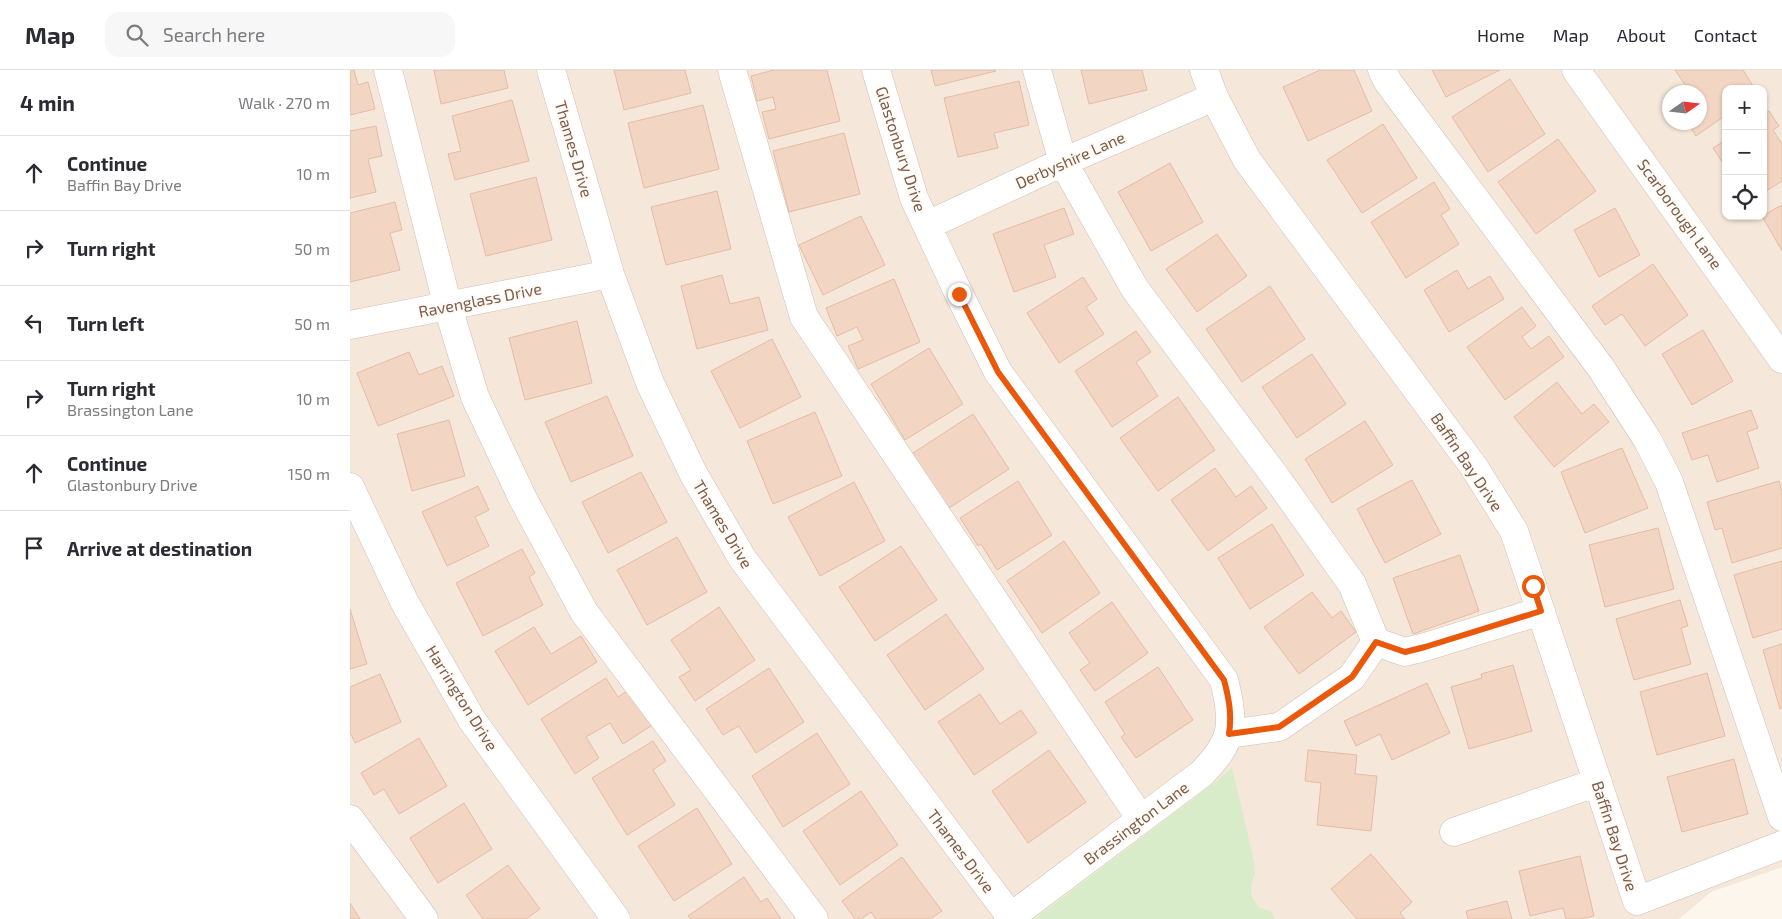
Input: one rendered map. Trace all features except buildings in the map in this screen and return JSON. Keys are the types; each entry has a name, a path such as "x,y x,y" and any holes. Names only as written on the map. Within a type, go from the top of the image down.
{"street":[{"path":"388,70 448,307 475,397 523,499 584,612 814,919"},
{"name":"Thames Drive","path":"551,70 610,274 650,383 692,473 742,558 1010,918"},
{"path":"732,70 804,317 1141,819"},
{"name":"Glastonbury Drive","path":"876,70 914,198 998,372 1224,680 1231,706"},
{"path":"1037,70 1064,162 1135,289 1276,476 1352,584 1376,642 1405,652 1541,611"},
{"name":"Baffin Bay Drive","path":"1204,70 1214,97 1247,160 1474,467 1514,530 1637,901 1782,846"},
{"path":"1382,70 1394,90 1601,368 1648,439 1669,482 1782,817"},
{"name":"Scarborough Lane","path":"1576,70 1782,359"},
{"name":"Derbyshire Lane","path":"928,225 1064,162 1214,97"},
{"name":"Ravenglass Drive","path":"350,325 610,274"},
{"name":"Harrington Drive","path":"350,488 405,603 472,720 616,919"},
{"path":"1229,734 1279,727 1352,677 1376,642"},
{"name":"Brassington Lane","path":"1010,918 1201,774 1216,759 1229,734 1232,719 1231,706"},
{"path":"1454,832 1598,782"},
{"path":"350,819 424,919"}],"shaded area":[{"path":"350,70 1782,70 1782,867 1711,892 1679,919 1275,919 1272,912 1259,907 1252,897 1251,886 1255,874 1232,767 1219,779 1034,919 350,919"}],"green space":[{"path":"1232,767 1254,861 1255,874 1251,886 1252,897 1259,907 1272,912 1275,919 1034,919 1219,779"}],"route":[{"path":"959,294 998,372 1224,680 1231,706 1232,719 1229,734 1279,727 1352,677 1376,642 1405,652 1541,611 1533,586"}]}
